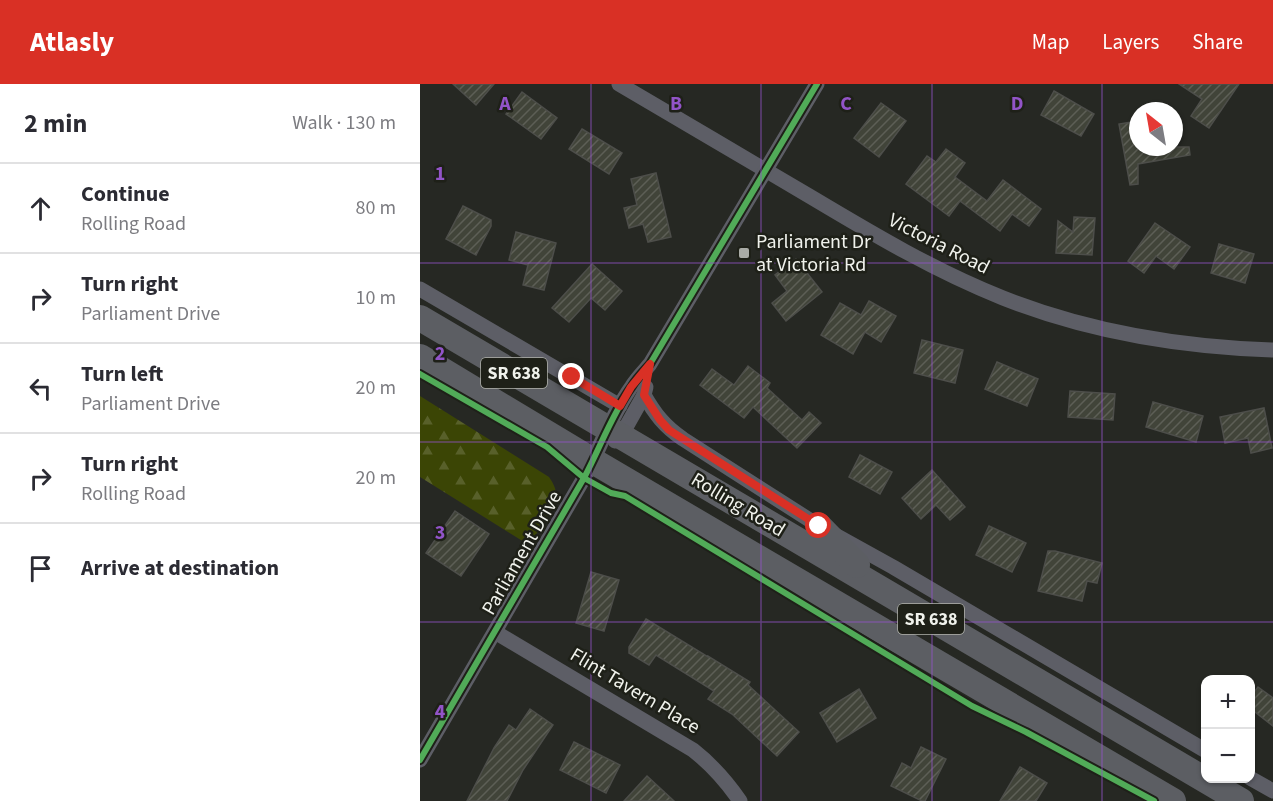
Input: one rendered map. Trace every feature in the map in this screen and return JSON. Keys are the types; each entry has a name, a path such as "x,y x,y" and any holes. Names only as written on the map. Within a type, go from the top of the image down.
{"main road":[{"name":"Rolling Road","path":"420,318 616,423 877,587 1241,801"},
{"name":"Rolling Road","path":"420,357 1173,801"},
{"path":"819,526 877,587"}],"street":[{"name":"Victoria Road","path":"619,84 895,247 1004,299 1047,314 1135,336 1187,344 1273,350"},
{"name":"Parliament Drive","path":"420,760 616,423 631,387 650,364 817,84"},
{"name":"Rolling Road","path":"420,289 616,423"},
{"name":"Parliament Drive","path":"616,423 644,395 650,364"},
{"name":"Rolling Road","path":"644,395 669,430 819,526 914,579 1201,748"},
{"name":"Flint Tavern Place","path":"495,632 693,750 728,783 740,801"},
{"path":"1255,780 1273,791"}],"green space":[{"path":"420,396 549,477 555,490 555,501 529,545 420,477"}],"building":[{"path":"453,84 494,84 476,105"},
{"path":"1179,84 1239,84 1209,128 1191,116 1202,99"},
{"path":"1054,91 1094,114 1081,136 1041,115"},
{"path":"522,92 557,118 541,139 506,114"},
{"path":"881,103 906,121 879,157 854,138"},
{"path":"1129,122 1129,156 1183,156 1183,147 1189,147 1190,155 1138,164 1138,184 1130,185 1119,124"},
{"path":"582,129 622,153 609,174 569,149"},
{"path":"946,149 965,163 955,177 987,201 1003,180 1041,209 1029,226 1012,214 1000,231 960,201 949,216 906,184 927,156 936,162"},
{"path":"656,173 671,237 648,242 643,224 629,228 624,208 637,205 631,179"},
{"path":"463,206 491,220 491,226 476,255 446,239"},
{"path":"1074,217 1095,218 1092,255 1056,253 1058,221 1073,232"},
{"path":"1155,223 1190,247 1174,269 1156,256 1144,273 1128,261"},
{"path":"516,232 556,243 544,290 523,285 528,265 509,260"},
{"path":"1219,244 1254,254 1245,283 1211,273"},
{"path":"796,259 822,292 786,321 772,303 787,291 775,275"},
{"path":"592,264 622,291 605,310 591,298 569,322 552,308"},
{"path":"869,301 896,316 881,342 865,332 853,354 821,335 840,303 861,315"},
{"path":"922,340 963,350 955,383 914,373"},
{"path":"997,362 1038,379 1027,406 985,389"},
{"path":"748,366 770,383 767,388 802,420 809,412 821,423 797,448 753,407 744,418 700,385 712,369 734,385"},
{"path":"1070,391 1115,394 1113,420 1068,417"},
{"path":"1153,402 1203,416 1196,442 1146,427"},
{"path":"1264,408 1272,448 1251,453 1248,438 1225,443 1220,417"},
{"path":"860,455 892,472 880,494 849,477"},
{"path":"932,470 965,507 950,520 936,505 921,519 902,498"},
{"path":"455,511 489,534 461,576 426,553"},
{"path":"989,526 1026,543 1012,572 976,555"},
{"path":"1048,551 1102,563 1097,583 1087,581 1082,601 1038,591"},
{"path":"591,572 619,580 604,631 576,623"},
{"path":"646,619 750,682 748,685 799,732 777,756 732,714 708,699 714,691 656,655 649,665 629,653 629,647"},
{"path":"1258,687 1273,698 1273,726 1255,712 1255,691"},
{"path":"859,689 876,718 837,742 820,713"},
{"path":"530,709 553,725 523,770 507,801 467,801 494,748 509,725 516,730"},
{"path":"574,742 620,765 606,793 560,770"},
{"path":"921,747 946,759 925,801 891,786 902,763 911,768"},
{"path":"1020,767 1047,783 1036,801 1000,801"},
{"path":"647,776 674,801 624,801"}],"cycle path":[{"path":"420,760 584,478 625,397 650,364 817,84"},
{"path":"420,374 547,447 584,478 611,493 625,496 972,706 1026,732 1154,801"}],"place":[{"name":"Parliament Dr at Victoria Rd","path":"744,253"}],"route":[{"path":"572,377 620,406 631,387 650,364 644,395 669,430 819,526"}]}
